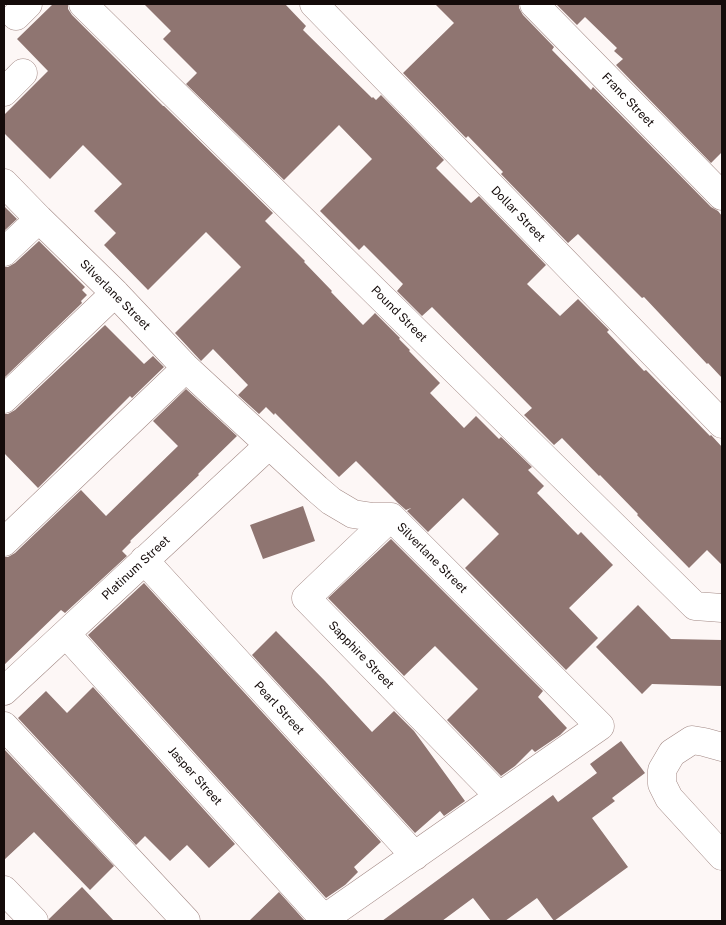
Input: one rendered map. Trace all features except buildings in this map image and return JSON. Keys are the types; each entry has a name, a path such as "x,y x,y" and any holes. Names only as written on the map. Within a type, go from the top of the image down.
{"street":[{"name":"Pound Street","path":"83,4 696,606 722,608"},
{"name":"Dollar Street","path":"314,4 722,424"},
{"name":"Franc Street","path":"534,4 722,196"},
{"name":"Silverlane Street","path":"4,183 186,368 330,501 353,514 391,517 600,726 322,920"},
{"path":"4,252 39,219"},
{"path":"4,399 115,294"},
{"path":"4,542 186,368"},
{"name":"Platinum Street","path":"4,691 269,445"},
{"name":"Sapphire Street","path":"391,517 306,598 499,796"},
{"name":"Pearl Street","path":"144,560 415,856"},
{"name":"Jasper Street","path":"66,634 322,920"},
{"path":"4,726 186,921"},
{"path":"722,747 692,740 672,753 662,770 662,784 669,798 722,856"},
{"path":"4,890 34,921"}]}
